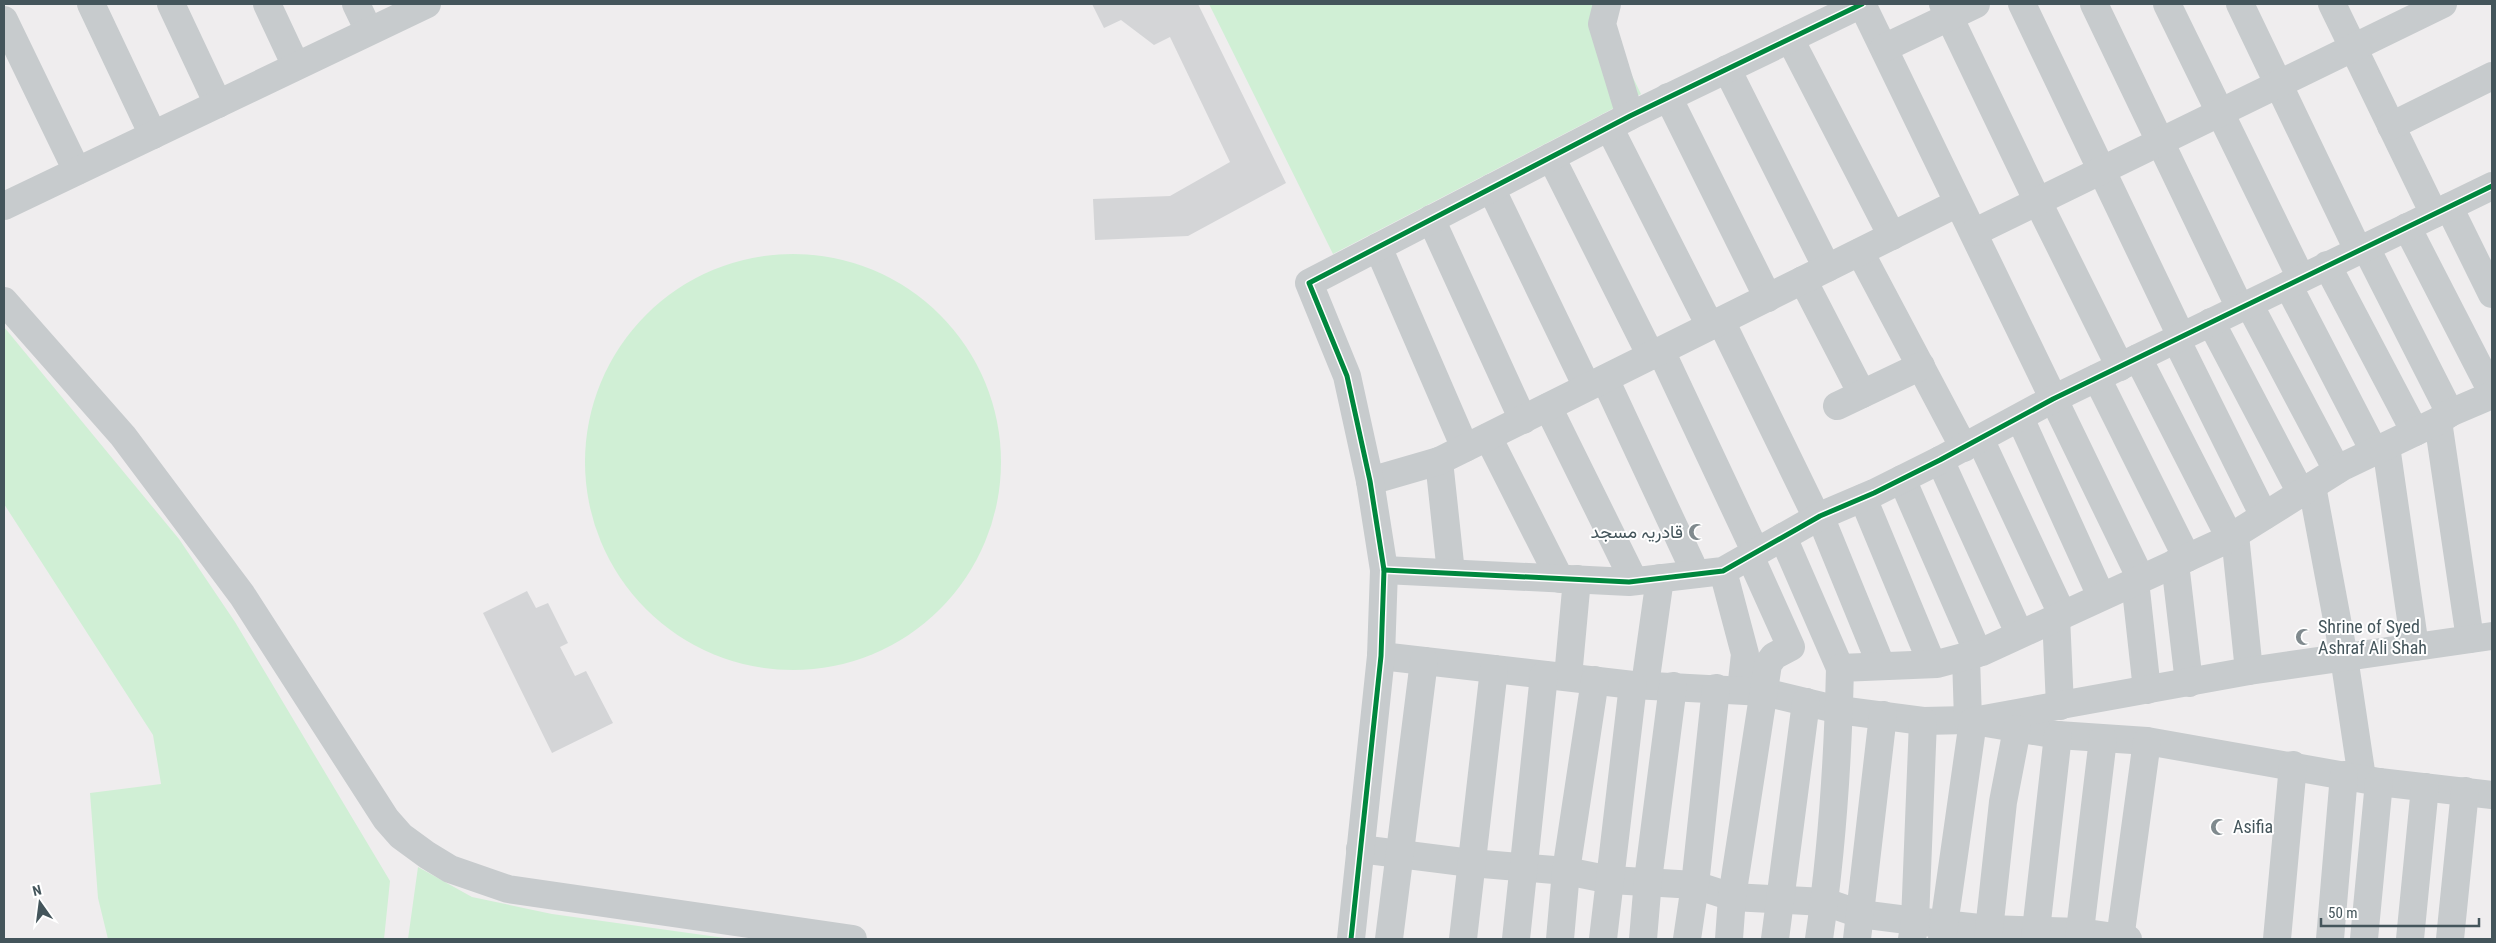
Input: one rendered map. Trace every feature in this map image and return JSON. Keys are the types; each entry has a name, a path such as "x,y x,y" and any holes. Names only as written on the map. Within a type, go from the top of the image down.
{"street":[{"path":"91,4 153,135"},
{"path":"171,4 218,104"},
{"path":"267,4 296,66"},
{"path":"356,4 369,31"},
{"path":"4,206 427,4"},
{"path":"1607,4 1602,24 1619,121 1715,324 1819,517 1880,665"},
{"path":"1351,939 1381,656 1384,570 1370,481 1347,376 1309,283 1619,121 1862,4 1958,203 1975,232 2138,580 2147,690"},
{"path":"1884,48 1946,10 1976,4"},
{"path":"2022,4 2264,516"},
{"path":"2094,4 2160,142 2244,306 2336,470"},
{"path":"2167,4 2220,112 2294,281 2380,449 2415,647"},
{"path":"1381,656 1639,685 1740,690 1839,710 1923,721 1971,721 2248,671 2481,637 2434,422 2362,249 2240,4"},
{"path":"2332,4 2391,126 2492,294"},
{"path":"1975,232 2353,47 2416,10 2443,4"},
{"path":"1946,10 2118,368 2181,560 2189,682"},
{"path":"4,20 77,171"},
{"path":"1790,38 1892,236"},
{"path":"1727,69 1815,274 1862,394"},
{"path":"2391,126 2492,76"},
{"path":"1668,97 1768,298"},
{"path":"1551,157 1656,353 1753,555 1791,647 1774,656 1740,690 1729,939"},
{"path":"1384,570 1569,579 1647,580 1723,571 1819,517 1863,498 1940,460 2053,399 2492,186"},
{"path":"1491,188 1696,574"},
{"path":"1370,481 1440,461 1958,203"},
{"path":"1431,220 1523,420"},
{"path":"1840,668 1932,664 1972,655 2232,536 2336,470 2492,393 2407,227"},
{"path":"1378,247 1477,443 1569,579 1556,676 1524,867 1516,939"},
{"path":"1860,252 1921,366 1972,443 2059,615 2060,706"},
{"path":"2327,265 2434,422"},
{"path":"4,301 129,443 242,595 386,819 402,836 426,855 450,868 508,889 853,939"},
{"path":"2211,322 2306,489 2344,657 2361,778 2364,939"},
{"path":"1837,406 1921,366"},
{"path":"2118,368 2232,536 2248,671"},
{"path":"1548,407 1647,580 1639,685 1603,939"},
{"path":"2020,418 2101,596"},
{"path":"1940,460 2019,633"},
{"path":"1440,461 1451,574"},
{"path":"1902,479 1972,655 1971,721 1943,932"},
{"path":"1863,498 1932,664"},
{"path":"1783,537 1840,668 1839,710 1824,902 1819,939"},
{"path":"1687,939 1695,885 1740,690 1746,654 1723,571"},
{"path":"1389,939 1398,854 1424,661"},
{"path":"1463,939 1494,669"},
{"path":"1560,939 1566,871 1595,680"},
{"path":"1643,939 1648,880 1673,686"},
{"path":"1775,939 1806,702"},
{"path":"1858,927 1883,715"},
{"path":"1914,930 1923,721"},
{"path":"1971,721 2058,735 2147,741 2361,778 2492,794"},
{"path":"1988,934 2003,802 2017,729"},
{"path":"2036,934 2058,735"},
{"path":"2079,936 2103,739"},
{"path":"1360,849 1471,863 1566,871 1611,880 1648,880 1695,885 1732,898 1824,902 1858,927 2123,939 2147,741"},
{"path":"2277,939 2293,765"},
{"path":"2330,939 2361,778"},
{"path":"2410,939 2425,787"},
{"path":"2450,939 2465,792"}],"green space":[{"path":"1209,4 1619,4 1608,27 1641,94 1333,254"},
{"path":"793,254 834,258 873,270 909,289 940,315 966,346 985,382 997,421 1001,462 997,503 985,542 966,578 940,609 909,635 873,654 834,666 793,670 752,666 713,654 677,635 646,609 620,578 601,542 589,503 585,462 589,421 601,382 620,346 646,315 677,289 713,270 752,258"},
{"path":"4,327 179,539 235,622 390,881 384,939 108,939 98,898 90,793 161,784 153,735 4,504"},
{"path":"418,867 472,897 552,914 732,939 408,939"}],"building":[{"path":"1092,4 1198,4 1286,183 1188,236 1095,240 1093,199 1170,196 1230,162 1170,37 1154,45 1121,20 1104,28"},
{"path":"527,591 536,608 548,603 568,643 560,647 575,676 586,671 613,723 552,753 483,613"}],"cycle path":[{"path":"1351,939 1381,656 1384,570 1370,481 1347,376 1309,283 1630,116 1862,4"},
{"path":"1384,570 1629,582 1723,571 1820,516 1874,493 1940,460 2053,399 2492,186"}],"place":[{"name":"قادریہ مسجد","path":"1697,532"},
{"name":"Shrine of Syed Ashraf Ali Shah","path":"2304,637"},
{"name":"Asifia","path":"2219,827"}]}
